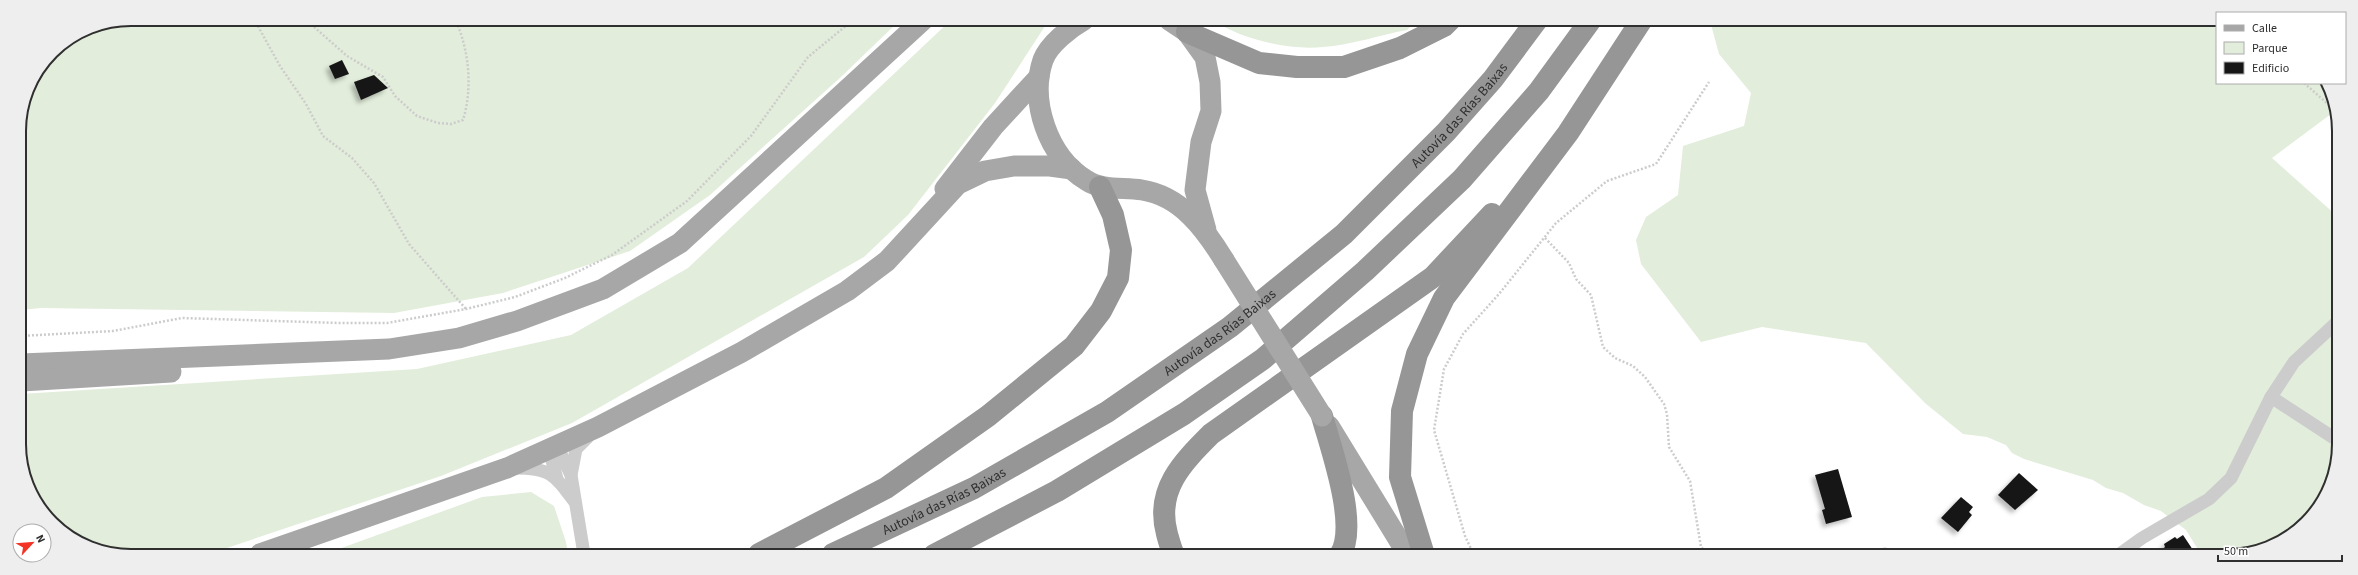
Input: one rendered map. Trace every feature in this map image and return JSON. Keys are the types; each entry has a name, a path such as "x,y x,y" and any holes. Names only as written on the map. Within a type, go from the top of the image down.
{"highway":[{"path":"1178,26 1216,46 1259,63 1297,67 1344,67 1400,48 1444,26"},
{"name":"Autovía das Rías Baixas","path":"844,549 974,488 1107,412 1230,327 1344,234 1446,132 1493,79 1533,26"},
{"path":"945,549 1064,487 1184,414 1264,359 1365,270 1462,179 1539,91 1586,26"},
{"path":"1422,549 1400,478 1402,412 1417,354 1444,298 1568,133 1638,26"},
{"path":"1172,549 1162,518 1169,483 1188,457 1211,434 1433,277 1568,133"},
{"path":"769,549 886,488 988,416 1074,346 1101,310 1118,278 1121,250 1113,215 1100,187"},
{"path":"1322,416 1346,506 1344,549"}],"main road":[{"path":"26,364 389,349 459,338 517,321 603,289 680,243 916,26"},
{"path":"1074,26 1067,30 1044,58 1040,77 1040,114 1054,145 1072,169 1086,181 1100,187 1142,190 1161,195 1183,208 1206,230 1404,549"},
{"path":"1178,26 1205,57 1210,82 1211,111 1201,142 1195,190 1206,230"},
{"path":"929,214 950,181 993,127 1040,77"},
{"path":"274,549 507,468 598,427 742,352 847,291 887,261 958,184 985,171 1014,166 1042,166 1072,169"},
{"path":"26,381 162,373 267,355"}],"street":[{"path":"2127,549 2142,538 2209,498 2231,478 2271,397 2294,362 2332,327"},
{"path":"2271,397 2332,437"},
{"path":"571,474 576,449 598,427"},
{"path":"557,479 551,457 552,447 560,452 571,474 583,549"},
{"path":"507,468 538,468 557,479 575,502"}],"path":[{"path":"258,26 280,66 306,104 323,136 352,158 374,184 409,244 466,309"},
{"path":"312,26 347,56 383,77 395,96 417,116 438,123 451,124 463,120 468,88 466,49 458,26"},
{"path":"26,336 113,331 182,318 387,323 466,309 515,297 565,278 612,255 687,201 751,136 808,57 846,26"},
{"path":"1471,549 1465,536 1434,430 1444,370 1463,334 1499,294 1545,238 1556,222 1607,181 1656,164 1709,82"},
{"path":"2305,84 2328,104"},
{"path":"1545,238 1569,263 1576,279 1591,295 1603,347 1615,358 1633,366 1645,377 1664,404 1667,414 1669,447 1690,481 1701,547 1703,549"}],"green space":[{"path":"124,26 894,26 842,76 710,195 630,251 503,293 394,313 41,308 26,309 26,124 28,110 37,84 48,67 72,44 97,32"},
{"path":"945,26 1045,26 995,103 908,215 864,257 572,423 441,476 224,549 131,549 110,547 91,541 78,535 67,527 48,508 40,497 28,465 26,451 26,394 417,369 571,335 688,268"},
{"path":"1222,26 1411,26 1407,30 1344,44 1310,48 1266,42 1237,33"},
{"path":"1711,26 2216,26 2216,84 2321,84 2331,114 2272,158 2332,212 2332,451 2330,465 2324,484 2314,503 2296,523 2280,535 2267,541 2248,547 2234,549 2198,549 2186,530 2161,511 2144,505 2123,493 2106,488 2093,480 2024,459 2012,453 2006,445 1987,437 1963,434 1925,403 1866,343 1762,327 1701,342 1641,264 1636,240 1646,217 1678,195 1683,146 1744,126 1751,93 1719,54"},
{"path":"531,492 554,506 567,549 339,549 482,497"}],"building":[{"path":"342,60 349,74 335,79 329,66"},
{"path":"374,75 388,88 361,100 354,82"},
{"path":"1838,469 1852,517 1826,524 1822,510 1825,509 1815,475"},
{"path":"2019,473 2038,490 2015,510 1998,495"},
{"path":"1961,497 1973,507 1969,512 1972,515 1958,532 1941,518"},
{"path":"2183,535 2192,549 2163,549 2165,547 2164,544 2175,537 2177,539"}]}
